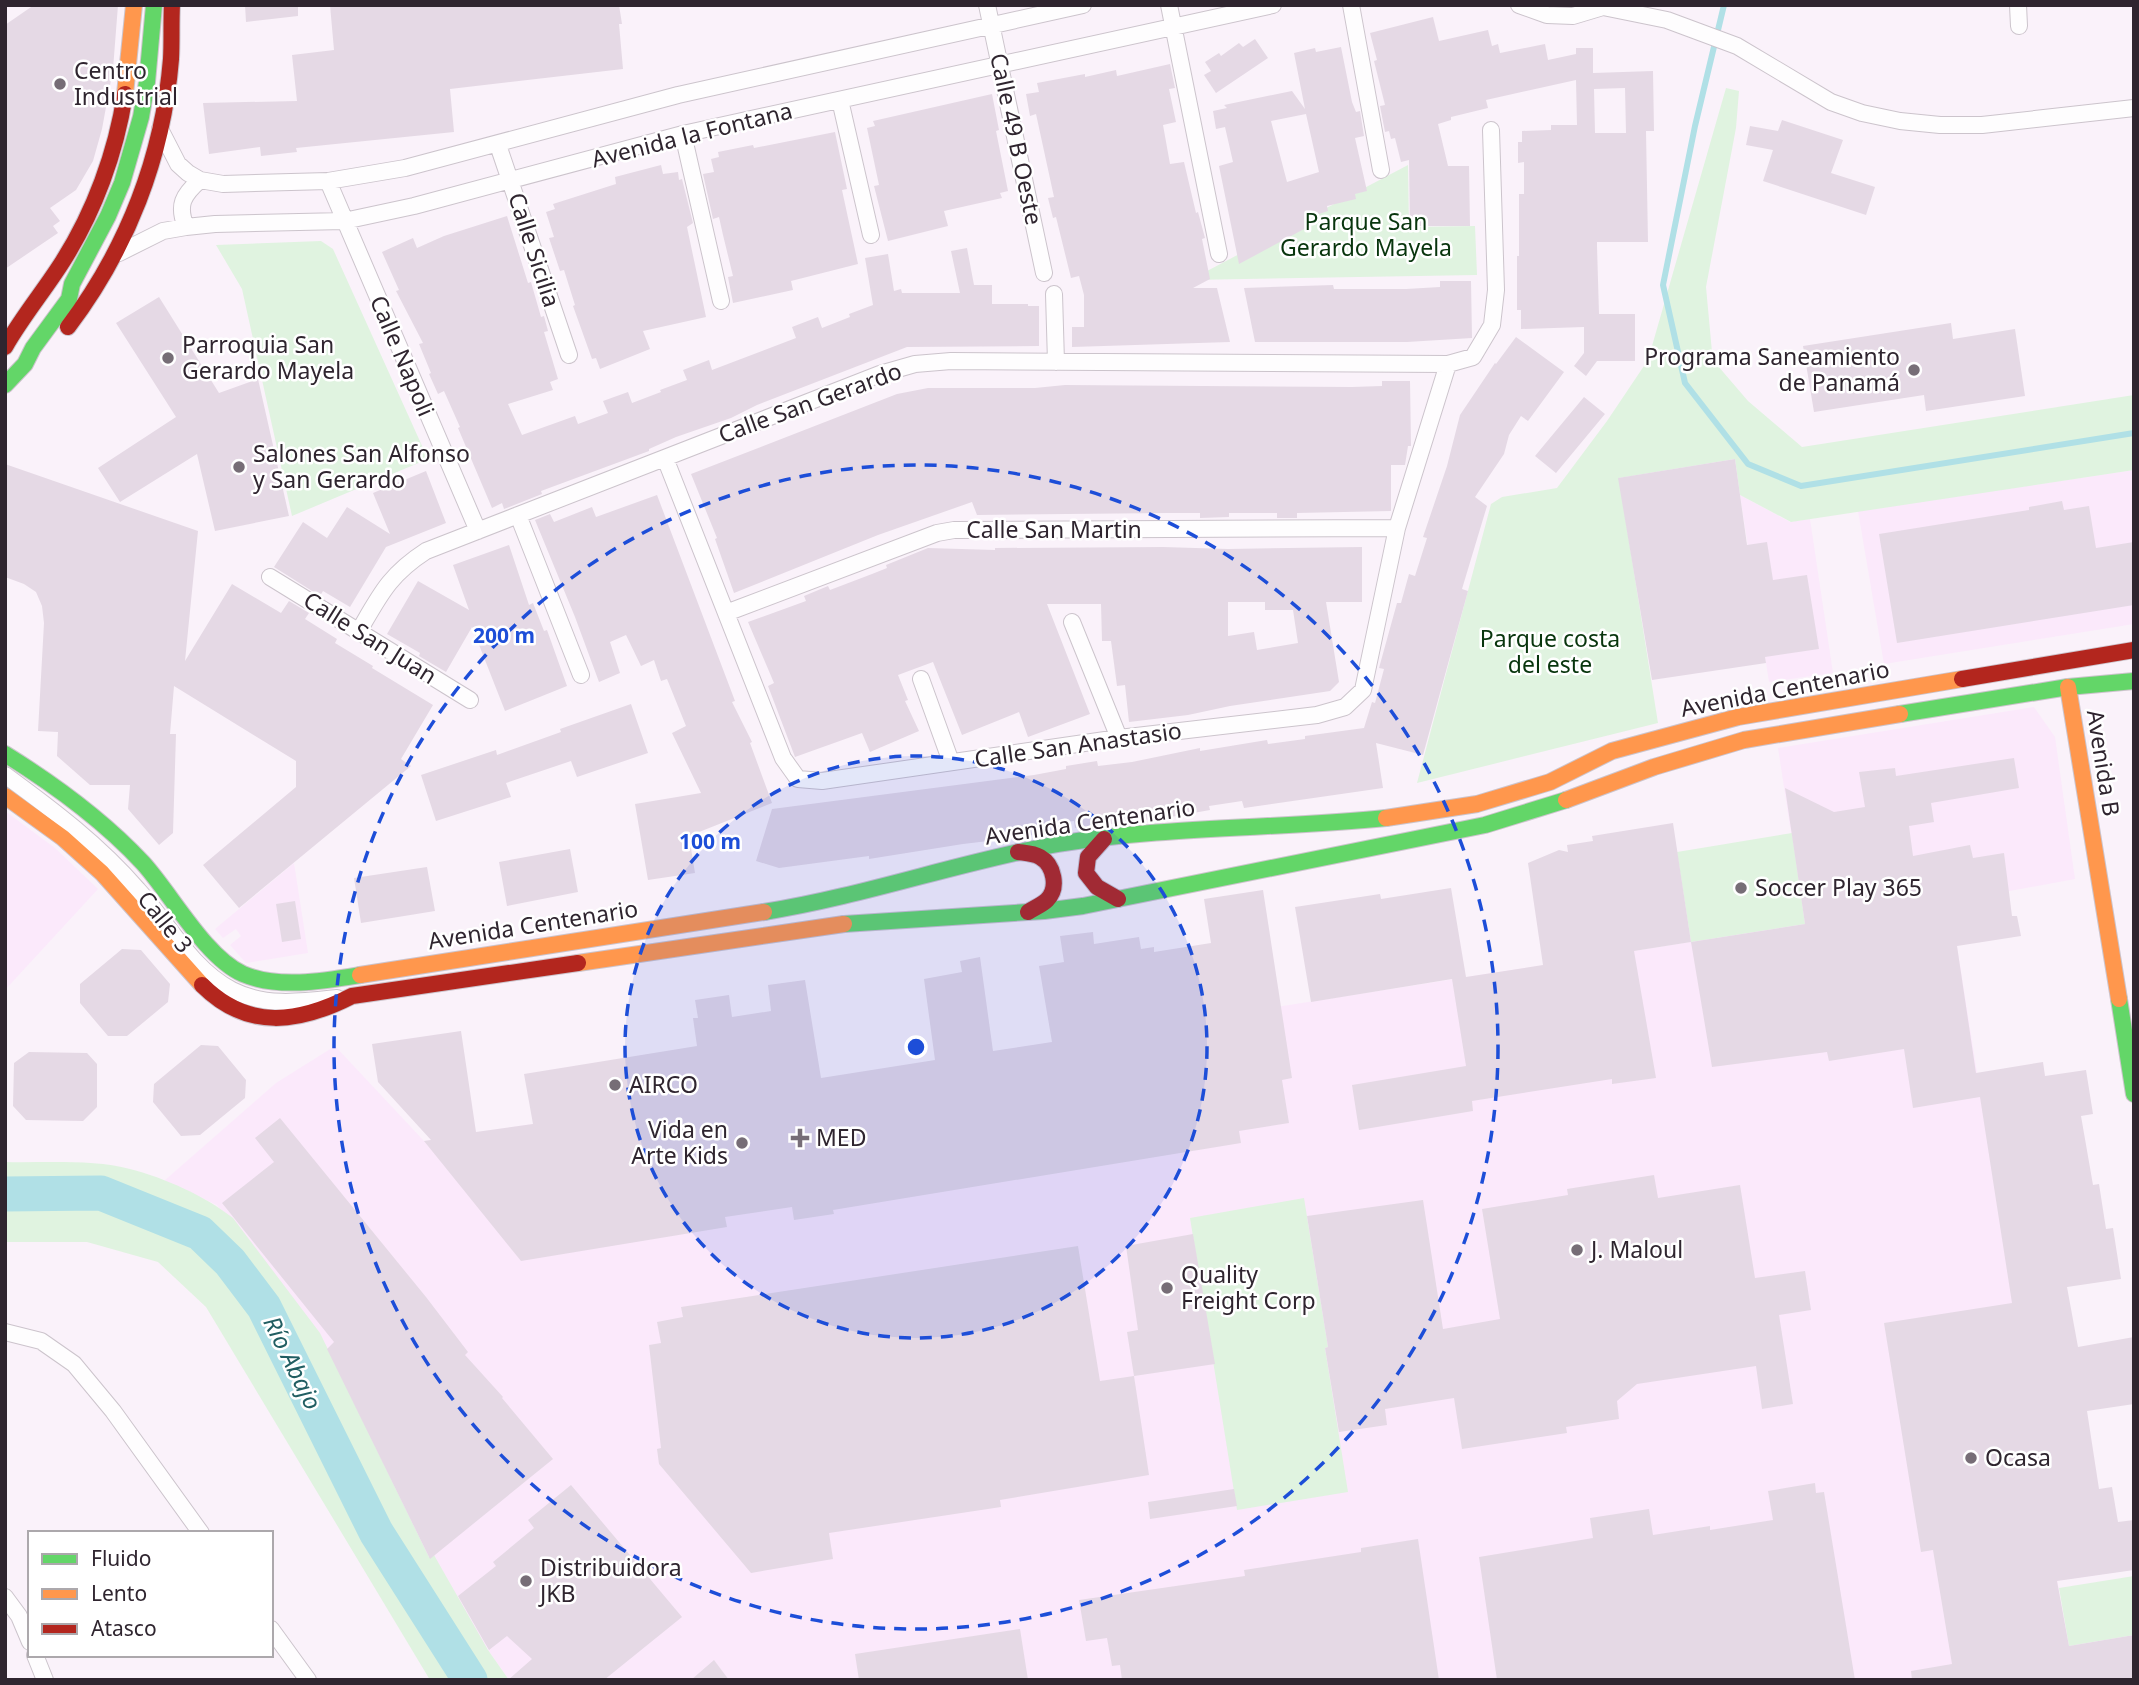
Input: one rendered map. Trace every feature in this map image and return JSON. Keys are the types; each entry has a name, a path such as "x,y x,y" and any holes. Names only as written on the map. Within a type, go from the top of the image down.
{"main road":[{"path":"5,349 13,331 68,254 104,179 125,107 132,55 134,5"},
{"path":"5,385 25,364 69,299 72,284 112,209 131,162 152,60 154,5"},
{"path":"25,364 43,356 72,321 114,256 146,181 171,60 172,5"},
{"path":"5,349 22,340 59,294 72,284"},
{"path":"2004,671 2044,675 2068,687 2081,672 2131,650"},
{"name":"Avenida Centenario","path":"5,754 36,772 120,840 157,880 215,953 231,967 251,977 268,980 335,979 819,903 978,860 1018,852 1150,832 1287,826 1384,818 1477,804 1550,782 1612,751 1738,717 2131,650"},
{"name":"Avenida Centenario","path":"5,796 63,838 102,873 121,905 217,1000 234,1009 267,1017 289,1017 324,1010 352,996 857,922 1028,912 1083,906 1485,825 1560,802 1654,767 1744,740 2068,687 2134,681"},
{"name":"Avenida B","path":"2068,687 2134,1094"},
{"path":"1104,839 1089,853 1086,862 1087,877 1096,889 1118,899"},
{"path":"1018,852 1039,856 1053,873 1053,890 1046,900 1028,912"}],"street":[{"name":"Calle 49 B Oeste","path":"987,5 1044,273"},
{"name":"Avenida la Fontana","path":"200,180 223,184 328,181 405,168 498,145 613,111 1083,5"},
{"path":"1169,5 1219,254"},
{"name":"Avenida la Fontana","path":"114,256 163,231 186,227 344,221 414,206 683,134 1273,5"},
{"path":"1351,5 1381,170"},
{"path":"1519,5 1548,15 1573,16 1602,6 1642,10 1737,46 1831,102 1862,113 1900,121 1982,125 2134,108"},
{"path":"2018,5 2019,26"},
{"path":"841,100 871,235"},
{"path":"159,127 178,163 200,180 183,199 181,206 186,227"},
{"path":"1448,364 1473,357 1492,325 1496,290 1491,130"},
{"path":"683,134 721,301"},
{"name":"Calle Sicilia","path":"498,145 569,355"},
{"name":"Calle Napoli","path":"328,181 478,531"},
{"path":"1054,295 1056,362"},
{"name":"Calle San Gerardo","path":"359,631 386,585 404,565 426,551 880,374 915,364 951,361 1448,364"},
{"name":"Calle San Anastasio","path":"664,458 783,758 798,779 822,781 1119,738 1317,715 1345,707 1363,690 1397,528 1448,364"},
{"path":"518,515 581,675"},
{"name":"Calle San Martin","path":"726,613 937,533 954,530 1397,528"},
{"name":"Calle San Juan","path":"270,577 470,700"},
{"path":"1072,622 1119,738"},
{"path":"921,679 951,762"},
{"name":"Calle 3","path":"5,775 70,823 108,858 203,969 217,981 234,991 268,1002 352,996"},
{"path":"5,1332 41,1341 74,1364 113,1411 200,1531"},
{"path":"5,1597 19,1616 28,1637"},
{"path":"273,1632 308,1680"},
{"path":"36,1657 45,1680"}],"shaded area":[{"path":"2134,470 2134,624 1884,664 1858,511"},
{"path":"1740,495 1790,522 1810,519 1833,673 1769,682"},
{"path":"2034,707 2055,737 2075,879 1950,902 2073,1680 509,1680 429,1558 376,1452 217,1205 164,1181 276,1083 335,1046 424,1141 1805,924 1778,748"},
{"path":"5,811 55,848 98,889 5,990"},
{"path":"294,863 308,953 246,963 230,945 241,936 236,929 223,938 215,929"}],"green space":[{"name":"Parque costa del este","path":"1726,88 1739,91 1736,128 1706,287 1712,352 1718,366 1748,401 1802,447 2134,395 2134,470 1791,522 1740,495 1735,459 1619,478 1658,723 1417,783 1491,504 1502,497 1557,488 1648,360"},
{"name":"Parque San Gerardo Mayela","path":"1408,165 1409,227 1475,226 1477,275 1190,280"},
{"path":"321,241 333,249 428,459 292,516 242,289 216,245"},
{"name":"Soccer Play 365","path":"1792,833 1805,924 1691,942 1677,852"},
{"path":"5,1162 84,1163 130,1169 184,1189 233,1218 320,1333 429,1557 434,1555 488,1650 509,1680 430,1680 206,1307 158,1262 87,1242 5,1242"},
{"path":"1304,1198 1348,1492 1237,1510 1190,1218"},
{"path":"2134,1576 2134,1635 2069,1646 2059,1588"}],"building":[{"name":"Centro Industrial","path":"34,5 118,5 113,69 93,161 76,190 50,208 60,221 53,226 58,233 5,269 5,25"},
{"path":"245,5 298,5 298,16 246,22"},
{"path":"330,5 619,5 623,69 450,89 454,132 296,148 297,152 261,156 260,147 209,154 203,103 297,101 292,55 334,50"},
{"path":"1433,17 1439,41 1488,30 1492,46 1498,44 1500,53 1545,44 1548,60 1576,54 1576,48 1593,48 1593,73 1653,71 1654,131 1646,131 1648,242 1597,242 1599,314 1635,314 1635,361 1597,361 1586,376 1574,366 1584,353 1584,327 1521,329 1521,310 1517,310 1519,194 1524,194 1524,162 1518,163 1518,142 1522,142 1522,131 1551,130 1551,125 1577,125 1576,80 1486,100 1488,108 1451,117 1451,120 1438,124 1448,166 1469,166 1470,226 1410,226 1409,160 1401,162 1395,138 1391,139 1389,131 1385,132 1380,106 1385,105 1370,33","holes":["1625,88 1626,133 1595,133 1594,89"]},
{"path":"1255,39 1268,58 1216,93 1204,75 1211,71 1205,62 1219,53 1221,56 1239,43 1243,47"},
{"path":"1341,47 1352,102 1356,112 1360,111 1364,136 1355,138 1367,191 1355,194 1356,199 1327,206 1328,211 1304,219 1306,228 1239,264 1219,166 1233,162 1225,127 1216,129 1213,111 1227,108 1224,105 1292,91 1305,109 1294,53 1315,48 1316,52","holes":["1306,114 1319,172 1287,182 1271,121"]},
{"path":"1170,64 1175,88 1169,89 1176,122 1163,125 1170,164 1184,162 1205,238 1202,239 1210,279 1193,288 1217,288 1230,342 1072,347 1072,327 1084,327 1084,295 1079,276 1071,278 1056,217 1053,218 1048,198 1054,197 1036,114 1030,116 1026,94 1039,92 1037,83 1116,70 1117,76"},
{"path":"992,94 1008,191 1000,193 1002,198 944,211 948,226 888,241 874,186 879,185 867,128 875,126 873,121"},
{"path":"1782,120 1843,140 1831,173 1875,187 1866,215 1763,181 1773,150 1746,145 1750,126 1778,131"},
{"path":"835,132 847,189 842,190 858,264 791,281 793,290 733,303 728,277 733,276 719,217 713,219 703,174 714,172 711,159 719,157 718,152 753,145 754,148"},
{"path":"661,165 663,174 678,172 679,180 682,179 693,223 687,227 706,317 643,331 650,349 600,369 596,358 592,359 573,306 575,305 564,270 560,271 549,238 554,237 546,212 555,209 553,204 616,184 615,177"},
{"path":"507,216 528,283 531,282 541,317 544,316 548,331 544,332 558,379 550,382 553,390 508,404 522,435 575,416 578,424 608,413 603,401 628,392 632,403 661,392 660,390 687,380 683,370 709,360 712,370 796,338 792,327 818,317 822,328 850,317 849,314 873,305 865,258 888,254 894,291 901,289 902,293 960,293 951,251 967,248 974,285 992,285 992,304 1039,306 1039,346 907,347 757,405 731,418 676,437 649,451 541,491 542,494 504,509 502,503 492,508 444,391 438,394 429,374 431,373 419,344 423,343 396,291 399,290 382,252 413,238 417,248 444,236"},
{"path":"1440,281 1471,281 1472,338 1407,342 1255,342 1244,288 1333,285 1334,289 1406,289 1440,287"},
{"path":"159,297 219,393 258,379 289,516 215,531 197,454 120,502 98,468 176,417 116,323"},
{"name":"Programa Saneamiento de Panamá","path":"1951,323 1953,339 2015,329 2025,396 1926,411 1924,395 1814,412 1803,346"},
{"path":"1516,337 1564,372 1528,421 1521,416 1509,435 1504,454 1475,497 1487,506 1462,589 1468,591 1423,755 1376,743 1383,788 1244,808 1242,801 1209,806 1210,810 1171,817 1075,828 1074,821 1031,827 1032,835 1022,837 869,859 869,856 779,868 756,861 772,809 1034,775 1097,761 1098,766 1132,762 1200,748 1200,751 1267,740 1268,744 1364,728 1372,702 1375,703 1384,669 1379,668 1397,603 1401,603 1409,574 1415,576 1427,538 1423,537 1447,466 1460,415"},
{"path":"1382,381 1410,381 1411,446 1408,446 1405,465 1391,465 1391,511 1297,513 1297,518 1277,518 1277,513 1229,513 1229,517 1200,518 1200,513 977,515 972,502 878,535 734,593 715,539 717,538 691,474 897,394 928,388 1035,388 1065,385 1352,387 1382,386"},
{"path":"1584,397 1605,414 1556,473 1535,456"},
{"path":"1735,459 1747,545 1767,542 1773,580 1807,575 1819,649 1765,657 1766,663 1652,680 1618,478"},
{"path":"5,464 198,531 185,661 232,584 281,613 289,601 309,613 305,619 337,639 335,643 433,705 401,759 411,766 239,908 203,865 296,787 296,761 174,686 170,734 176,734 173,833 159,845 128,809 130,785 90,785 57,756 58,732 38,731 44,623 42,606 36,592 5,577"},
{"path":"426,471 446,523 386,547 350,607 323,591 320,596 274,567 303,522 327,538 347,507 390,534 373,493"},
{"path":"657,495 735,701 732,702 752,742 750,743 772,803 689,836 695,873 648,880 635,804 701,793 672,733 686,726 667,679 661,681 654,660 641,666 626,635 610,642 620,673 599,682 535,520 550,514 554,522 592,507 596,517"},
{"path":"2062,501 2064,510 2089,506 2096,548 2134,542 2134,605 1897,643 1879,534 2029,510 2029,507"},
{"path":"509,545 529,605 533,603 544,631 547,630 567,686 505,711 472,627 446,672 387,634 418,581 469,610 453,565"},
{"path":"1362,547 1362,602 1326,602 1339,682 1330,691 1129,722 1125,685 1117,686 1111,641 1102,641 1101,604 1047,604 1090,714 1028,737 1019,712 962,735 933,662 898,675 908,700 905,701 919,731 870,752 862,733 795,757 768,686 774,683 748,622 806,601 804,596 828,586 830,590 887,568 886,565 928,548","holes":["1228,602 1265,602 1265,610 1293,610 1298,643 1257,650 1254,632 1228,636"]},
{"path":"631,704 648,753 577,777 571,761 506,783 511,797 436,821 421,775 496,750 497,755"},
{"path":"2014,758 2019,788 1931,803 1934,822 1909,826 1913,856 1970,845 1973,858 2004,853 2012,916 2017,916 2021,936 1957,946 1976,1073 2043,1062 2045,1076 2086,1070 2093,1114 2081,1116 2093,1185 2099,1184 2106,1229 2113,1228 2121,1279 2067,1287 2078,1347 2134,1337 2134,1404 2087,1411 2099,1489 2112,1487 2118,1522 2134,1520 2134,1570 2057,1581 2069,1646 2134,1635 2134,1680 1912,1680 1911,1671 1952,1664 1933,1550 1921,1552 1884,1323 2012,1303 1980,1097 1913,1108 1904,1049 1829,1061 1827,1052 1712,1067 1691,942 1805,924 1785,788 1834,812 1865,807 1859,772 1895,768 1896,776"},
{"path":"1673,823 1691,942 1634,951 1656,1078 1612,1084 1612,1079 1472,1101 1473,1111 1359,1130 1352,1085 1466,1066 1452,979 1311,1002 1295,907 1380,894 1381,899 1451,888 1466,977 1543,965 1528,863 1559,850 1568,852 1567,845 1593,841 1592,836"},
{"path":"570,849 578,892 507,906 499,862"},
{"path":"427,867 435,911 361,923 354,878"},
{"path":"1263,890 1292,1078 1282,1080 1289,1123 1239,1131 1241,1143 833,1210 834,1214 794,1220 792,1207 725,1217 727,1227 521,1261 424,1141 431,1140 378,1082 372,1044 461,1031 476,1132 533,1124 524,1074 697,1046 693,1018 698,1018 695,1000 729,995 732,1017 771,1011 768,985 805,980 821,1078 935,1060 924,979 962,972 960,961 980,957 993,1051 1052,1042 1039,966 1064,962 1060,936 1093,932 1094,944 1139,937 1141,949 1154,947 1154,952 1211,943 1204,899"},
{"path":"295,901 301,939 282,942 276,904"},
{"path":"122,949 141,950 170,984 168,1002 127,1036 108,1036 80,1003 80,984"},
{"path":"201,1045 218,1046 246,1080 245,1098 200,1135 181,1136 153,1102 154,1084"},
{"path":"29,1052 87,1053 97,1064 97,1107 83,1121 26,1120 13,1106 14,1063"},
{"path":"280,1118 426,1297 468,1352 465,1355 553,1459 430,1559 327,1349 334,1342 222,1203 274,1162 255,1138"},
{"path":"1654,1175 1658,1198 1740,1185 1755,1278 1805,1271 1811,1310 1779,1315 1793,1404 1762,1409 1756,1366 1637,1384 1617,1401 1619,1419 1566,1427 1567,1433 1462,1449 1454,1398 1385,1409 1387,1425 1339,1432 1307,1216 1423,1200 1443,1329 1500,1319 1482,1209 1568,1195 1567,1189"},
{"name":"Quality Freight Corp","path":"1193,1234 1215,1364 1134,1376 1127,1332 1138,1330 1126,1246"},
{"path":"1078,1246 1100,1381 1134,1376 1149,1475 1000,1500 1001,1507 829,1533 833,1559 751,1573 659,1464 657,1449 661,1448 649,1345 661,1343 657,1322 683,1317 681,1307"},
{"path":"1815,1483 1816,1493 1824,1492 1855,1680 1497,1680 1479,1557 1593,1538 1590,1518 1649,1509 1653,1535 1710,1526 1710,1530 1773,1520 1768,1491"},
{"path":"571,1485 682,1617 604,1680 508,1680 532,1659 507,1636 489,1650 458,1596 496,1566 493,1562 534,1528 528,1520"},
{"path":"1234,1489 1237,1506 1150,1519 1148,1502"},
{"path":"1418,1539 1439,1680 1122,1680 1120,1665 1112,1666 1107,1638 1086,1641 1079,1600 1245,1576 1244,1570 1361,1552 1361,1548"},
{"path":"1020,1629 1028,1680 859,1680 855,1654"},
{"path":"714,1660 729,1680 691,1680"}],"waterway":[{"path":"1724,5 1695,126 1663,285 1685,383 1748,464 1801,486 2134,433"},
{"name":"Río Abajo","path":"5,1194 101,1193 200,1233 230,1262 264,1307 376,1532 470,1680"}],"traffic: fast":[{"path":"5,385 25,364 33,348 69,299 72,284 122,183 141,117 154,5"},
{"path":"1900,714 2068,687 2134,681"},
{"path":"5,754 78,804 128,847 154,876 202,940 229,966 243,974 271,981 316,981 360,975"},
{"path":"844,924 1083,906 1485,825 1566,800"},
{"path":"764,912 1058,844 1140,834 1386,818"},
{"path":"2119,999 2134,1094"}],"traffic: slow":[{"path":"125,94 134,5"},
{"path":"1386,818 1477,804 1550,782 1612,751 1738,717 1962,679"},
{"path":"2068,687 2119,999"},
{"path":"1566,800 1654,767 1744,740 1900,714"},
{"path":"5,796 63,838 102,873 202,985"},
{"path":"360,975 764,912"},
{"path":"578,963 844,924"}],"traffic: jam":[{"path":"68,327 108,266 139,200 150,166 167,95 172,5"},
{"path":"5,347 63,261 85,223 110,160 125,94"},
{"path":"1962,679 2134,650"},
{"path":"1104,839 1088,857 1086,873 1097,887 1118,899"},
{"path":"1018,852 1040,857 1052,871 1054,883 1051,895 1028,912"},
{"path":"202,985 219,1000 237,1010 256,1016 293,1017 352,996 578,963"}],"place":[{"name":"Centro Industrial","path":"60,84"},
{"name":"Parroquia San Gerardo Mayela","path":"168,358"},
{"name":"Programa Saneamiento de Panamá","path":"1914,370"},
{"name":"Salones San Alfonso y San Gerardo","path":"239,467"},
{"name":"Soccer Play 365","path":"1741,888"},
{"name":"AIRCO","path":"615,1085"},
{"name":"MED","path":"800,1138"},
{"name":"Vida en Arte Kids","path":"742,1143"},
{"name":"J. Maloul","path":"1577,1250"},
{"name":"Quality Freight Corp","path":"1167,1288"},
{"name":"Ocasa","path":"1971,1458"},
{"name":"Distribuidora JKB","path":"526,1581"}]}
